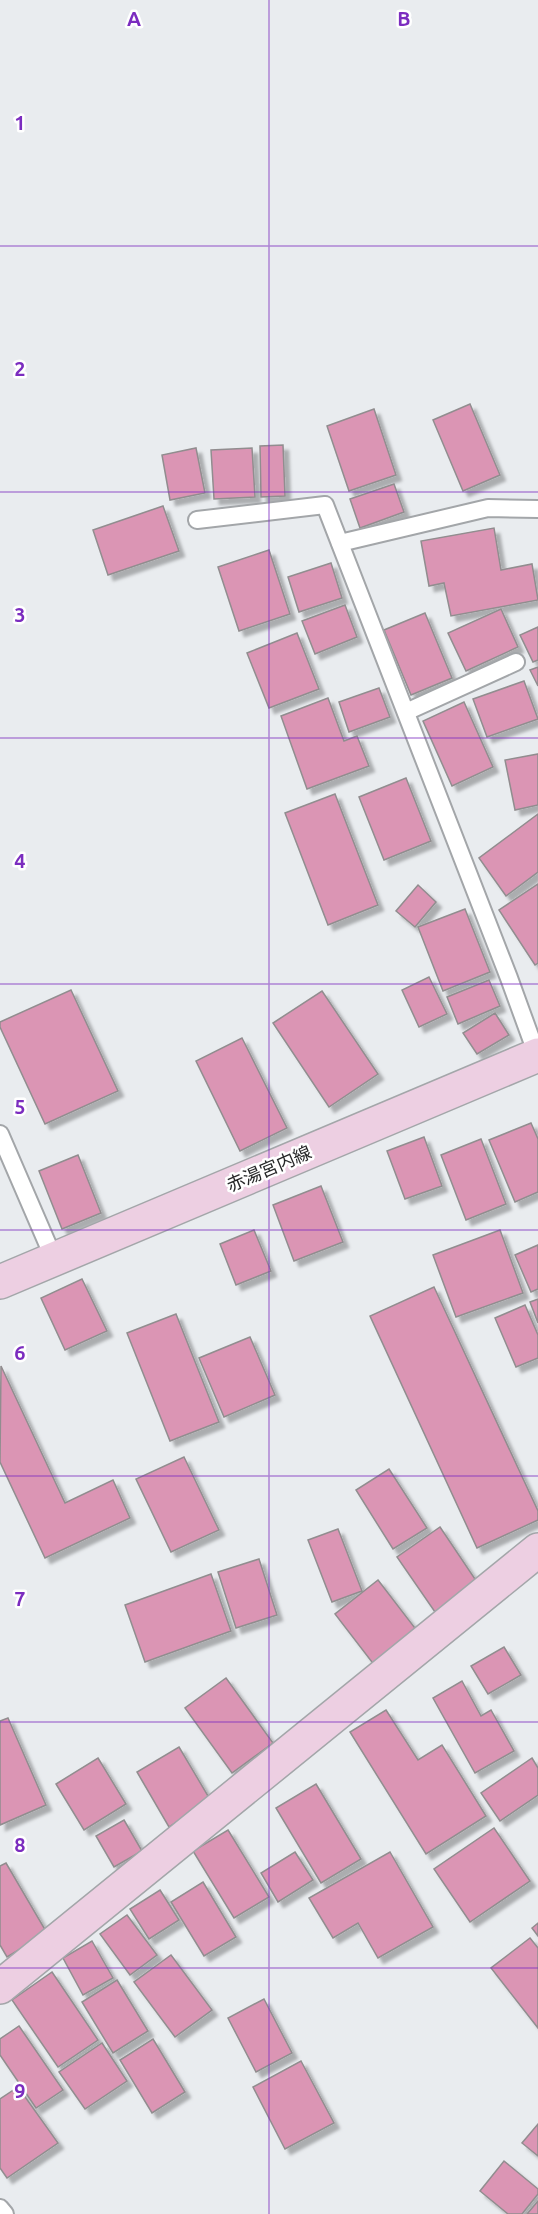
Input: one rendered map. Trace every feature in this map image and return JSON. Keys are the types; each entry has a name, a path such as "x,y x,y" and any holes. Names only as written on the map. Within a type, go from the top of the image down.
{"street":[{"name":"赤湯宮内線","path":"0,1282 537,1055"},
{"path":"0,1987 538,1550"}],"lane":[{"path":"198,520 325,505 537,1055"},
{"path":"340,543 488,508 538,509"},
{"path":"406,712 516,662"},
{"path":"0,1134 54,1259"},
{"path":"0,2208 5,2214"}],"building":[{"path":"470,404 500,475 463,491 433,420"},
{"path":"374,409 396,475 349,491 327,426"},
{"path":"283,445 285,496 261,497 260,446"},
{"path":"196,448 205,493 170,500 162,455"},
{"path":"252,448 255,497 214,499 211,450"},
{"path":"394,484 404,512 360,528 350,499"},
{"path":"163,506 179,551 108,575 93,530"},
{"path":"494,528 501,570 532,564 538,600 451,616 444,583 429,586 421,541"},
{"path":"269,550 290,614 239,631 218,567"},
{"path":"331,563 342,598 299,612 288,577"},
{"path":"345,605 357,637 315,654 302,621"},
{"path":"501,609 518,647 466,671 448,633"},
{"path":"425,613 452,678 411,695 384,630"},
{"path":"538,627 538,660 533,662 520,635"},
{"path":"297,633 319,689 269,708 247,653"},
{"path":"538,667 538,686 530,670"},
{"path":"524,681 538,719 487,737 473,699"},
{"path":"379,688 390,717 349,732 339,702"},
{"path":"328,698 344,741 357,736 369,766 307,789 281,716"},
{"path":"464,702 493,767 452,786 423,721"},
{"path":"538,754 538,805 515,810 505,760"},
{"path":"406,778 431,841 384,860 359,797"},
{"path":"335,794 378,905 328,925 285,813"},
{"path":"538,814 538,872 506,896 479,858"},
{"path":"538,884 538,963 535,965 499,910"},
{"path":"418,885 436,902 415,927 396,911"},
{"path":"465,909 490,972 443,991 418,927"},
{"path":"429,977 447,1014 419,1027 402,990"},
{"path":"489,980 500,1006 458,1024 447,997"},
{"path":"71,990 118,1091 45,1124 0,1027 0,1022"},
{"path":"322,991 378,1074 329,1107 273,1023"},
{"path":"495,1013 509,1035 477,1054 463,1033"},
{"path":"242,1038 287,1128 240,1151 196,1061"},
{"path":"531,1123 538,1139 538,1192 515,1202 489,1140"},
{"path":"424,1137 442,1186 405,1199 387,1151"},
{"path":"481,1139 506,1204 466,1220 441,1155"},
{"path":"78,1155 101,1213 62,1229 39,1171"},
{"path":"321,1186 343,1242 294,1261 273,1205"},
{"path":"254,1230 271,1271 236,1285 220,1244"},
{"path":"500,1230 523,1293 456,1317 433,1255"},
{"path":"538,1245 538,1289 531,1292 515,1255"},
{"path":"82,1279 107,1331 65,1350 41,1298"},
{"path":"434,1287 538,1511 538,1520 477,1548 370,1316"},
{"path":"538,1299 538,1323 530,1302"},
{"path":"525,1305 538,1335 538,1358 516,1367 495,1318"},
{"path":"176,1314 219,1422 170,1441 127,1333"},
{"path":"250,1337 275,1395 224,1417 199,1358"},
{"path":"1,1366 65,1503 113,1480 130,1518 45,1558 0,1462"},
{"path":"184,1457 219,1530 171,1552 136,1479"},
{"path":"389,1469 427,1528 393,1549 356,1490"},
{"path":"440,1527 477,1582 435,1612 397,1557"},
{"path":"338,1529 362,1591 332,1602 308,1540"},
{"path":"259,1559 277,1615 236,1628 218,1572"},
{"path":"211,1574 231,1631 145,1662 125,1605"},
{"path":"378,1580 418,1632 375,1666 335,1614"},
{"path":"504,1647 521,1675 488,1694 471,1666"},
{"path":"226,1678 273,1743 232,1773 185,1708"},
{"path":"462,1681 481,1716 491,1710 514,1751 475,1773 433,1698"},
{"path":"386,1710 418,1760 442,1745 486,1816 426,1854 350,1732"},
{"path":"8,1718 46,1805 0,1825 0,1721"},
{"path":"179,1747 211,1801 169,1827 137,1772"},
{"path":"98,1758 126,1804 84,1830 56,1784"},
{"path":"532,1758 538,1768 538,1795 500,1821 481,1793"},
{"path":"316,1784 361,1859 321,1883 276,1808"},
{"path":"124,1820 142,1851 114,1867 96,1836"},
{"path":"494,1828 530,1881 470,1922 434,1869"},
{"path":"228,1830 269,1897 234,1918 193,1851"},
{"path":"295,1852 313,1880 278,1902 261,1873"},
{"path":"390,1852 433,1927 378,1958 358,1923 333,1938 309,1898"},
{"path":"6,1863 47,1933 7,1957 0,1945 0,1866"},
{"path":"203,1882 236,1937 204,1956 171,1902"},
{"path":"160,1890 179,1920 149,1939 130,1909"},
{"path":"127,1915 157,1955 130,1975 100,1934"},
{"path":"538,1923 538,1936 532,1928"},
{"path":"530,1938 538,1948 538,2028 491,1968"},
{"path":"92,1941 113,1978 83,1995 63,1958"},
{"path":"171,1955 212,2010 175,2037 134,1982"},
{"path":"52,1972 98,2040 58,2067 12,2000"},
{"path":"117,1980 148,2031 113,2053 82,2002"},
{"path":"264,1999 292,2053 256,2072 228,2018"},
{"path":"19,2026 63,2090 36,2108 0,2055 0,2039"},
{"path":"153,2039 185,2092 152,2113 120,2060"},
{"path":"102,2043 127,2081 85,2109 59,2072"},
{"path":"301,2061 334,2123 285,2149 253,2087"},
{"path":"18,2087 58,2143 7,2178 0,2168 0,2099"},
{"path":"538,2124 538,2156 522,2143"},
{"path":"504,2161 538,2189 538,2194 522,2214 508,2214 480,2191"},
{"path":"538,2201 538,2214 527,2214"}]}
